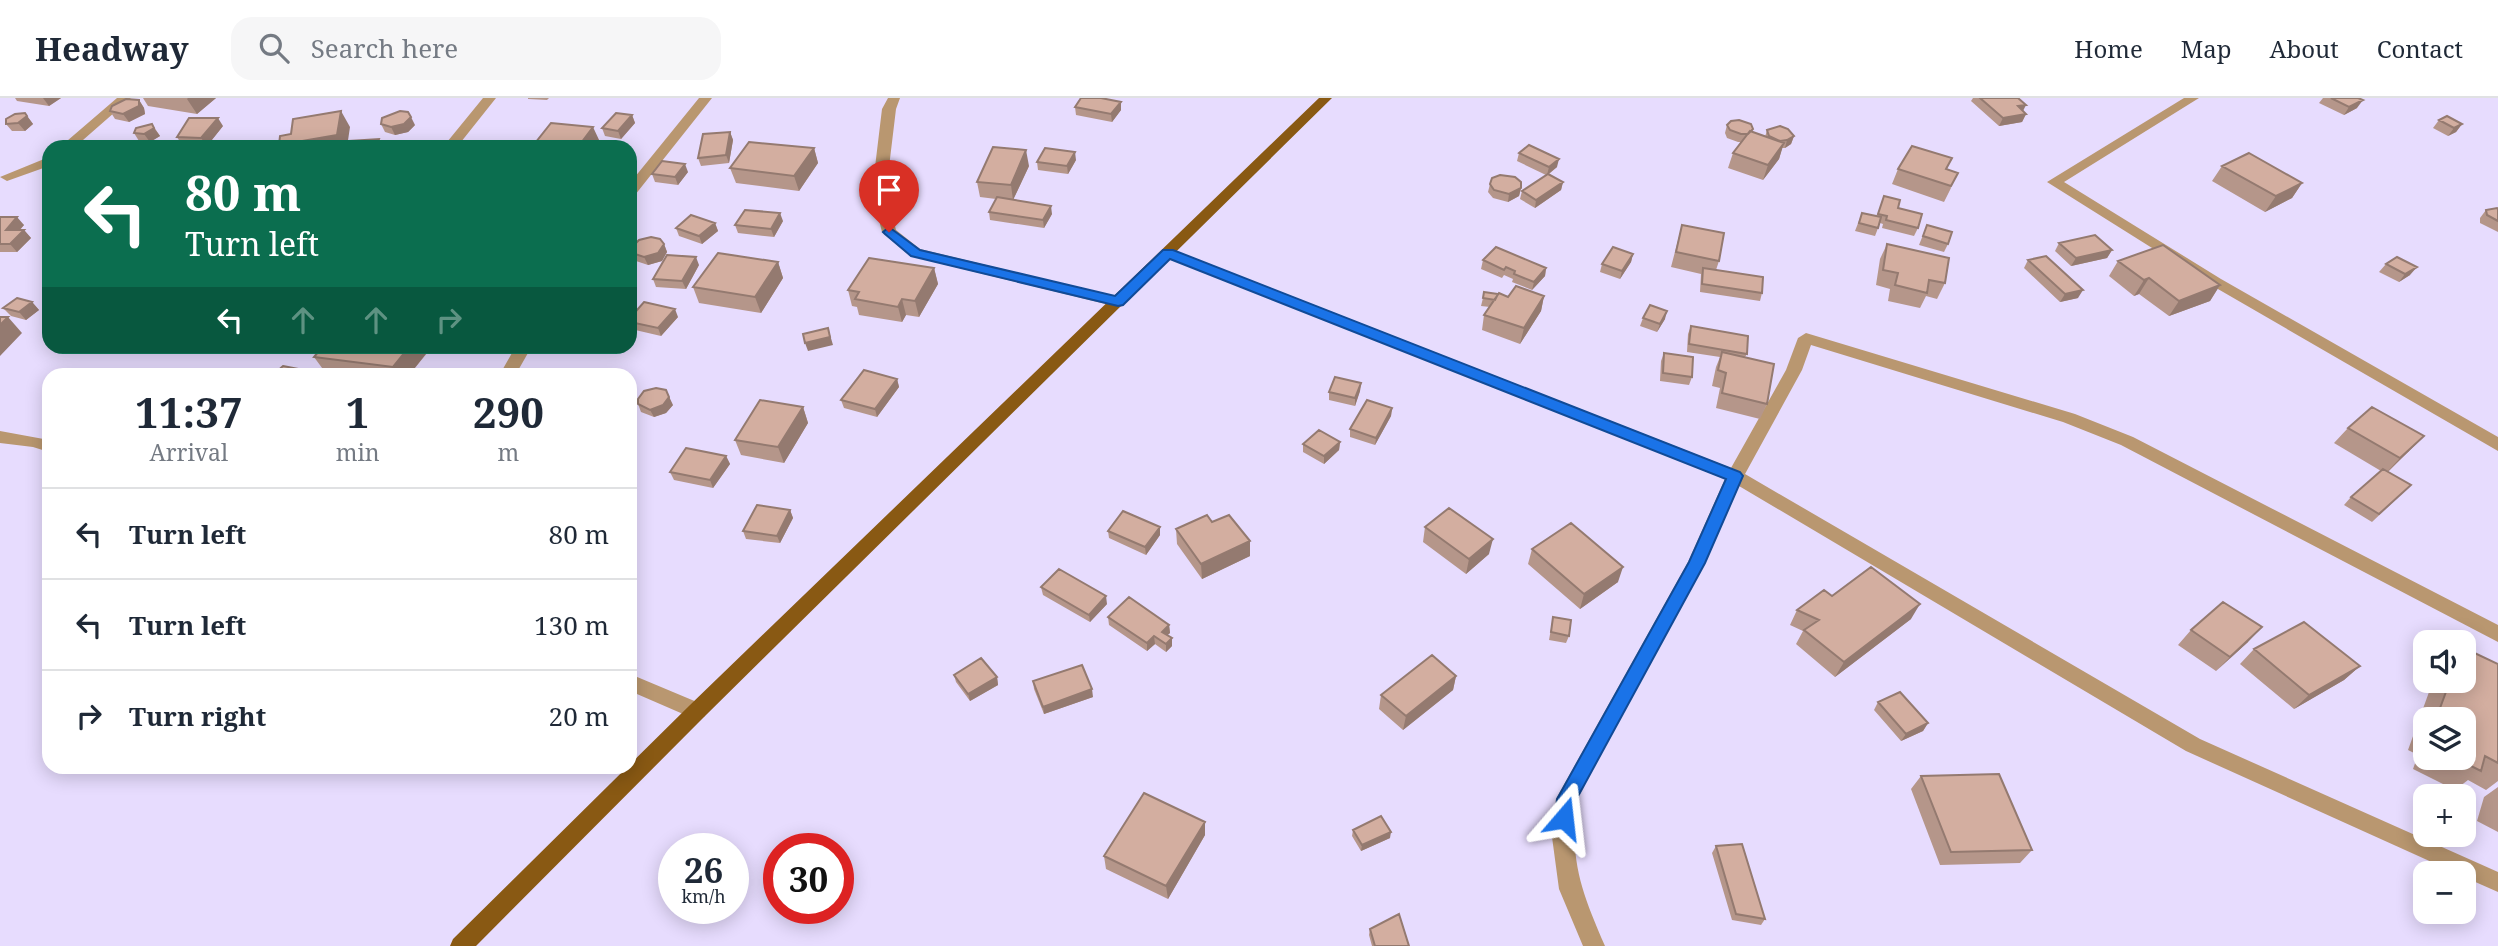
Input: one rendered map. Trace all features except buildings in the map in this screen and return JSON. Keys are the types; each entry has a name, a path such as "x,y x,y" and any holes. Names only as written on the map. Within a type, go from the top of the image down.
{"main road":[{"path":"637,771 1326,98"},
{"path":"461,946 634,774"}],"street":[{"path":"74,140 125,98"},
{"path":"456,140 490,98"},
{"path":"637,183 706,98"},
{"path":"894,98 889,109 879,192 889,232 915,253 1118,302"},
{"path":"2193,98 2053,182 2097,206 2174,257 2444,411 2498,446"},
{"path":"2,178 42,164"},
{"path":"1168,253 1735,476 2193,745 2498,882"},
{"path":"1594,946 1570,889 1562,837 1566,799 1696,563 1735,476 1794,370 1806,338 2070,418 2127,441 2498,634"},
{"path":"0,437 42,445"},
{"path":"637,685 697,711"}],"route":[{"path":"889,232 915,253 1118,302 1168,253 1735,476 1696,563 1566,799 1564,818"}]}
